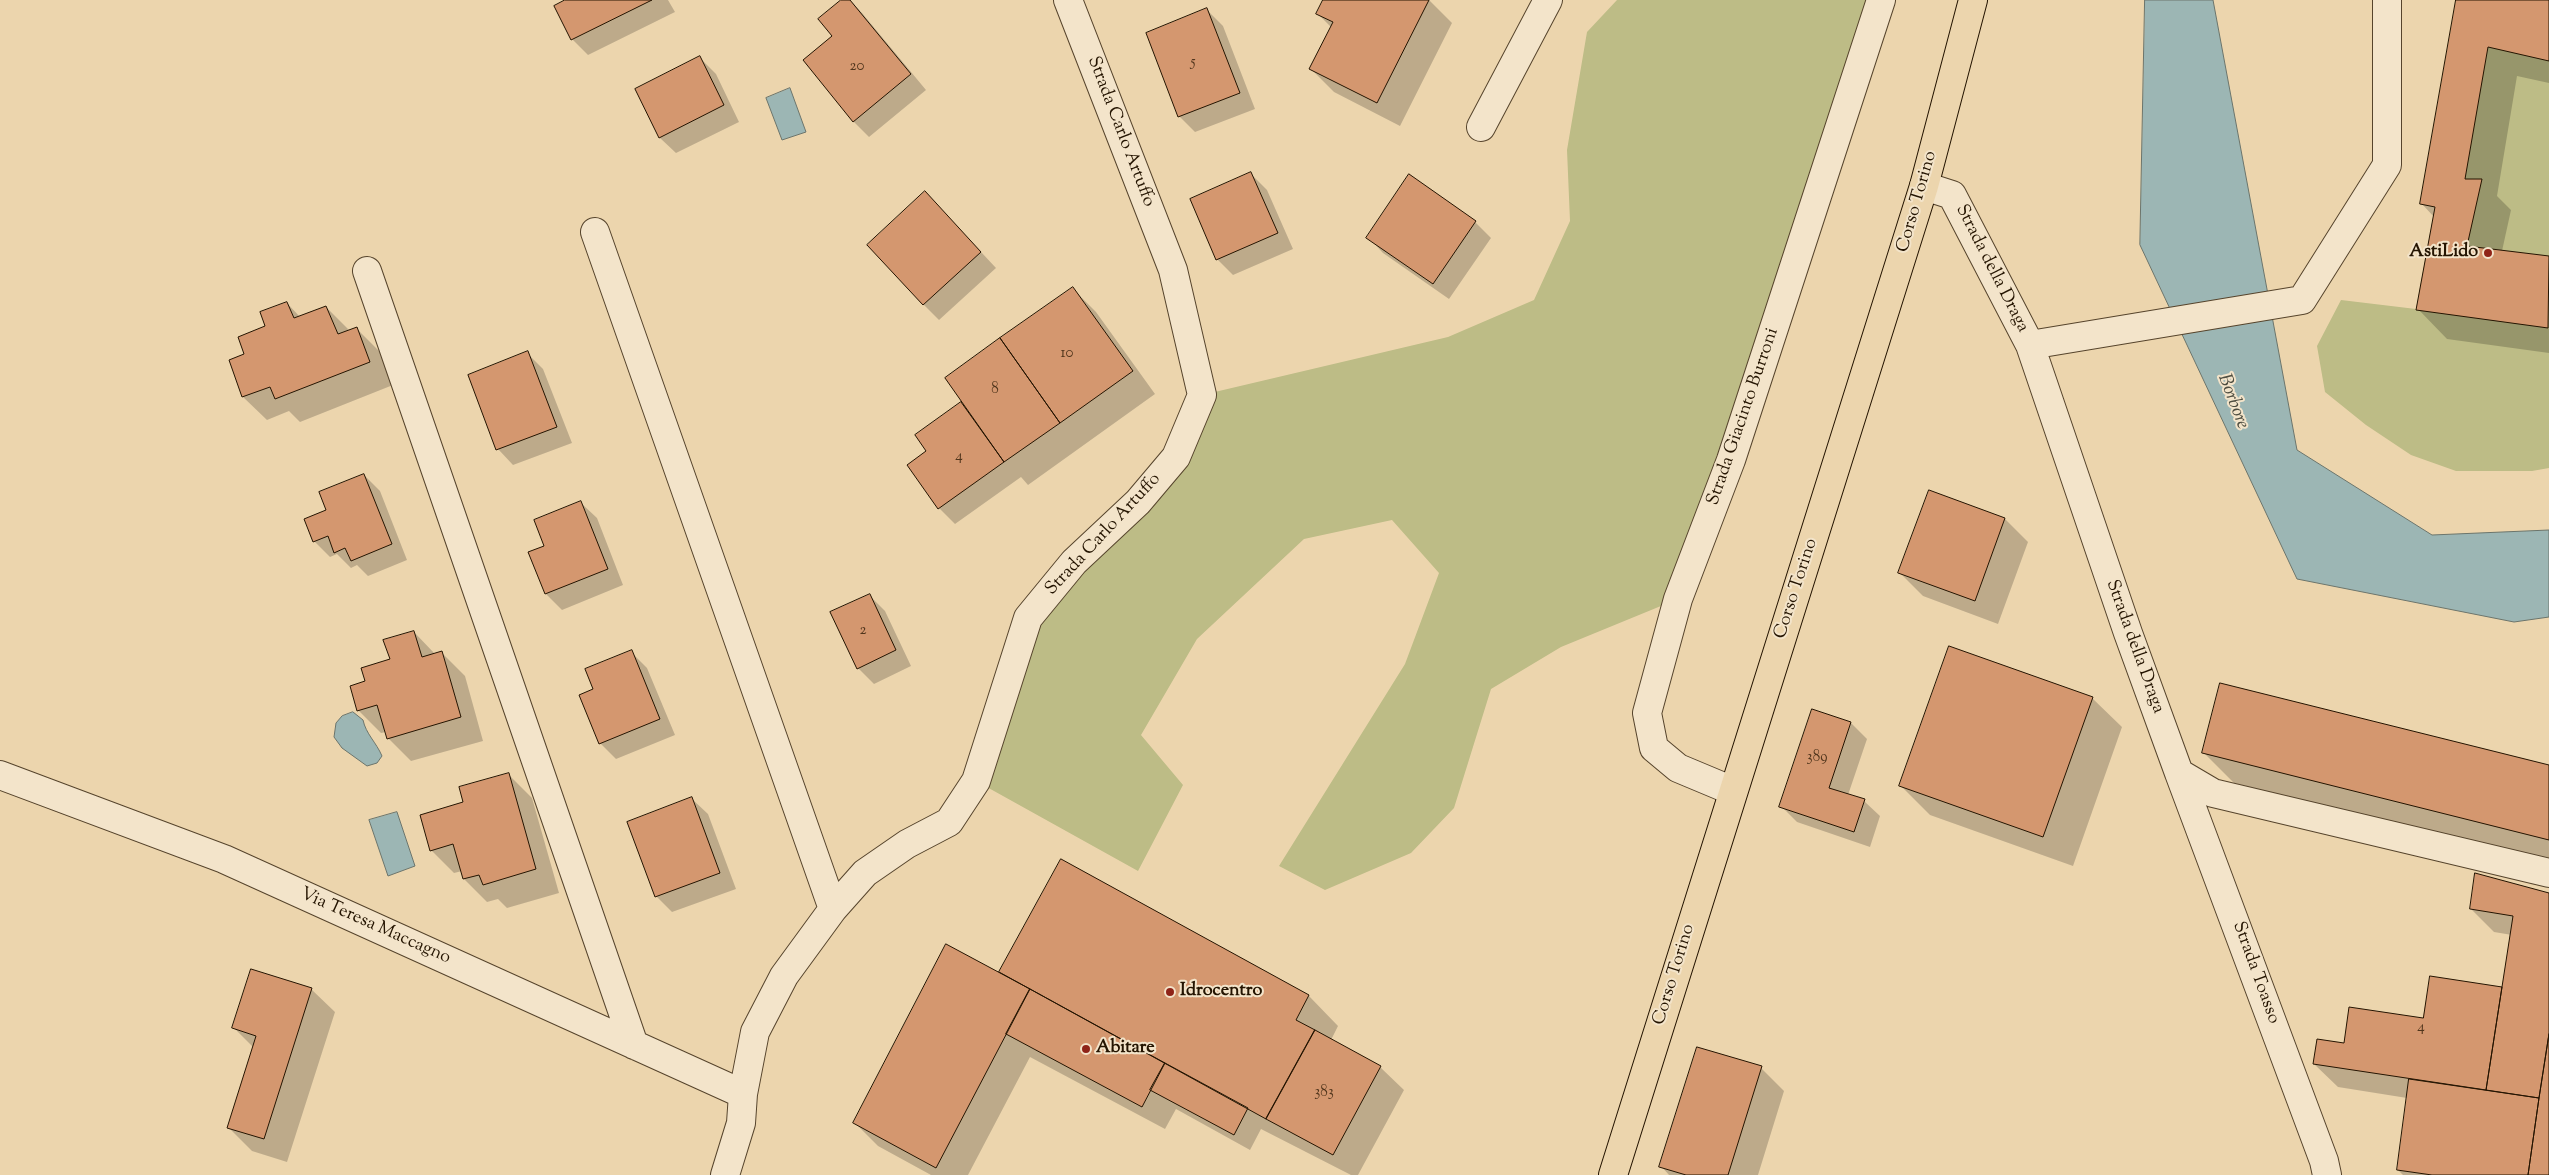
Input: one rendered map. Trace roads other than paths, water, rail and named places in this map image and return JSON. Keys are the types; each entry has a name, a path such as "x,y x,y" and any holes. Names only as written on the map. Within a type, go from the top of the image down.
{"main road":[{"name":"Corso Torino","path":"1612,1175 1924,186 1973,0"}],"street":[{"name":"Strada Carlo Artuffo","path":"725,1175 741,1123 743,1094 755,1032 784,976 833,909 865,873 907,844 949,822 976,781 1028,618 1074,562 1138,502 1176,457 1202,395 1174,270 1068,0"},
{"path":"1480,127 1548,0"},
{"name":"Strada Giacinto Burroni","path":"1733,791 1678,768 1654,748 1647,713 1678,599 1731,460 1881,0"},
{"path":"2030,345 2302,300 2388,165 2387,0"},
{"name":"Strada della Draga","path":"1924,186 1952,195 2030,345 2125,624 2179,773"},
{"path":"595,232 833,909"},
{"path":"367,271 634,1045"},
{"path":"2179,773 2213,793 2549,873"},
{"name":"Strada Toasso","path":"2179,773 2318,1143 2327,1175"},
{"name":"Via Teresa Maccagno","path":"0,774 224,859 743,1094"}],"water":[{"name":"Borbore","path":"2145,0 2213,0 2297,450 2432,535 2549,530 2549,617 2514,622 2297,579 2140,245"},
{"path":"790,88 806,132 782,140 766,98"},
{"path":"353,712 363,720 366,730 382,756 377,763 367,766 342,748 334,737 336,723 342,716"},
{"path":"397,812 415,866 388,876 369,820"}],"place":[{"name":"AstiLido","path":"2488,253"},
{"name":"Idrocentro","path":"1170,992"},
{"name":"Abitare","path":"1086,1049"}]}
